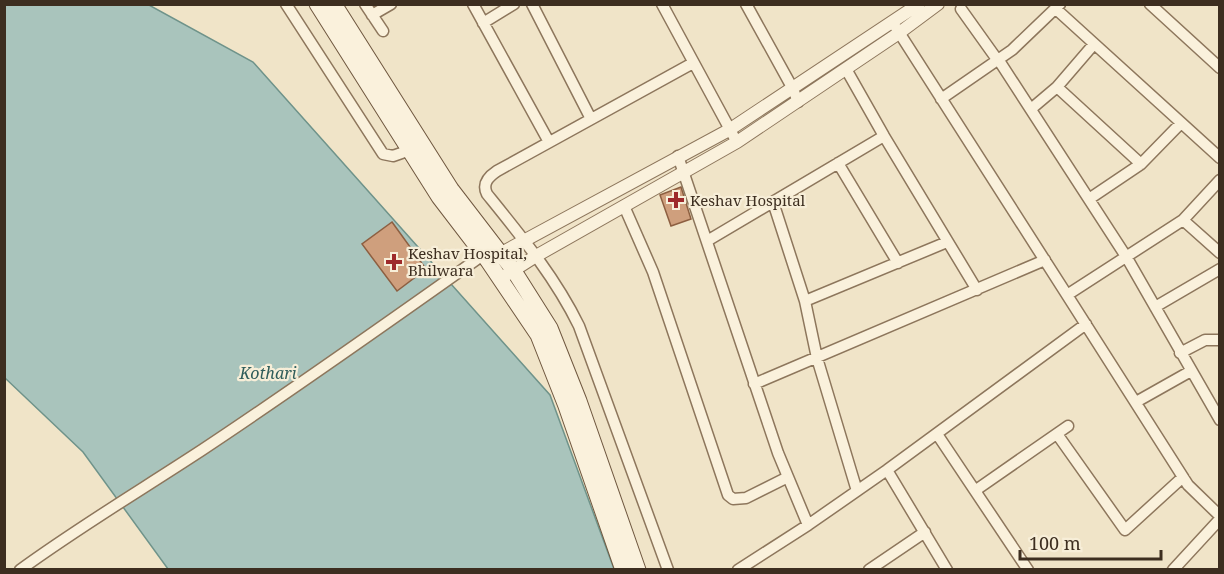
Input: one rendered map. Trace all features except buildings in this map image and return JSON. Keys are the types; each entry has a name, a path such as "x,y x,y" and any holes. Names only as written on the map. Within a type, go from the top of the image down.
{"main road":[{"path":"317,4 440,197 490,256 514,271 550,328 564,361 638,570"},
{"path":"334,4 451,189 490,256 500,279 537,335 551,366 623,570"}],"street":[{"path":"286,4 383,154 393,156 410,150"},
{"path":"365,4 382,31"},
{"path":"372,15 391,4"},
{"path":"473,4 549,142"},
{"path":"483,23 514,4"},
{"path":"532,4 591,119"},
{"path":"662,4 737,142"},
{"path":"746,4 798,102"},
{"path":"500,279 683,171 737,142 846,69 896,28 920,4"},
{"path":"20,570 68,534 181,464 490,256 615,193 678,156 729,130 758,110 938,4"},
{"path":"1150,4 1220,68"},
{"path":"941,99 998,59 1058,7 1094,44 1220,158"},
{"path":"961,9 998,59 1127,258 1220,420"},
{"path":"896,28 1188,485 1220,518 1173,570"},
{"path":"1030,109 1057,87 1094,44"},
{"path":"668,570 585,340 569,306 536,256 485,190 486,182 497,171 693,63"},
{"path":"846,69 976,290"},
{"path":"1057,87 1141,164"},
{"path":"1089,199 1141,164 1181,123"},
{"path":"707,241 884,136"},
{"path":"678,156 754,384 808,525"},
{"path":"838,163 898,262"},
{"path":"1067,295 1183,220 1220,180"},
{"path":"773,202 805,301 817,358 856,491"},
{"path":"624,206 653,272 729,495 733,499 746,498 788,477"},
{"path":"1183,220 1220,253"},
{"path":"805,301 947,242"},
{"path":"754,384 1045,260"},
{"path":"1155,307 1220,269"},
{"path":"744,568 887,470 1086,324"},
{"path":"1180,353 1205,340 1220,340"},
{"path":"1136,402 1191,371"},
{"path":"975,490 1068,426"},
{"path":"937,434 1028,570"},
{"path":"1057,434 1125,530 1183,477"},
{"path":"887,470 947,570"},
{"path":"871,569 925,532"}],"water":[{"name":"Kothari","path":"4,5 149,5 253,62 550,395 614,569 168,569 83,452 5,378"}],"place":[{"name":"Keshav Hospital","path":"676,200"},
{"name":"Keshav Hospital, Bhilwara","path":"394,262"}]}
